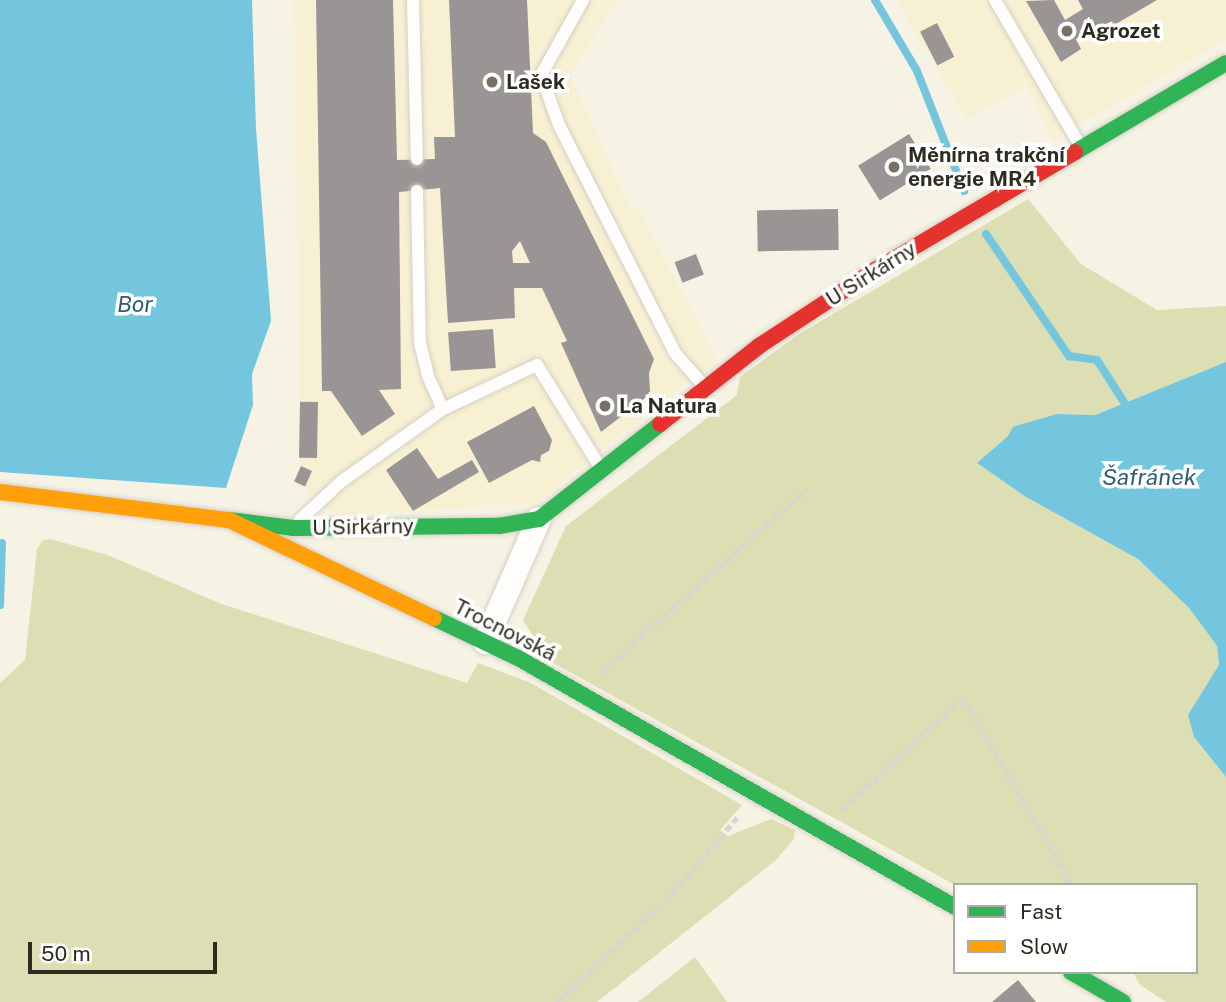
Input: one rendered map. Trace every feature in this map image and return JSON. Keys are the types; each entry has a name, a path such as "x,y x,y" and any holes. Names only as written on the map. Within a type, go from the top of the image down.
{"street":[{"name":"U Sirkárny","path":"485,642 540,519 705,387 759,346 875,271 1226,63"},
{"name":"Trocnovská","path":"0,492 229,520 485,642 953,906"},
{"name":"U Sirkárny","path":"229,520 293,528 499,526 540,519"},
{"path":"1074,974 1123,1002"}],"lane":[{"path":"413,0 417,159"},
{"path":"583,0 541,75 559,125 675,353 705,387"},
{"path":"995,0 1081,147"},
{"path":"417,191 420,343 428,376 443,409"},
{"path":"293,528 342,481 443,409 537,365 602,470"}],"path":[{"path":"588,699 598,675 808,488"},
{"path":"825,834 846,804 958,701 969,707 1071,883"},
{"path":"556,1002 672,895 720,838"}],"shaded area":[{"name":"Lašek","path":"294,0 617,0 570,75 628,203 643,217 717,359 536,503 338,515 294,482 301,466"},
{"name":"Agrozet","path":"896,0 1226,0 1226,39 1053,140 1026,87 966,119"}],"green space":[{"path":"1028,199 1081,264 1157,310 1226,306 1226,362 1095,415 1057,414 1008,436 977,463 1026,497 1138,559 1189,608 1217,646 1219,665 1208,687 1194,737 1226,777 1226,1002 1166,1002 1140,985 1134,974 1198,974 1198,883 953,884 548,660 523,620 566,526 737,395 740,377 799,334"},
{"path":"50,539 108,555 219,603 467,683 478,663 531,683 742,805 720,830 728,836 771,819 795,830 794,839 776,860 597,1002 0,1002 0,683 25,660 37,549 43,540"},
{"path":"695,957 727,1002 638,1002"}],"water":[{"name":"Bor","path":"0,0 252,0 256,129 271,321 252,374 253,405 226,488 0,472"},
{"name":"Šafránek","path":"1226,362 1226,777 1194,737 1188,715 1219,665 1217,646 1189,608 1138,559 1026,497 977,463 1008,436 1013,427 1057,414 1095,415"}],"building":[{"path":"316,0 393,0 397,160 435,159 434,137 455,137 449,0 527,0 533,133 546,142 654,359 649,373 650,392 601,432 561,343 567,341 542,288 514,288 515,318 448,323 440,188 399,192 401,389 379,390 395,414 362,436 331,391 322,391","holes":["520,241 530,263 513,263 512,251"]},
{"name":"Agrozet","path":"1054,0 1065,20 1083,9 1078,0 1157,0 1097,35 1093,29 1076,39 1081,49 1061,62 1026,1"},
{"path":"937,23 954,57 937,65 920,32"},
{"name":"Měnírna trakční energie MR4","path":"909,134 931,169 880,201 858,166"},
{"path":"838,209 839,250 758,251 757,210"},
{"path":"696,254 704,275 682,283 675,262"},
{"path":"493,329 496,368 451,371 448,332"},
{"path":"300,402 318,402 317,458 299,458"},
{"path":"534,406 552,440 549,451 541,455 540,462 532,460 489,483 467,442"},
{"path":"417,448 438,479 472,460 479,472 413,511 386,470"},
{"path":"301,466 312,471 305,486 294,482"},
{"path":"1018,980 1036,1002 992,1002"}],"waterway":[{"path":"875,0 917,71 964,191"},
{"path":"986,234 1069,356 1097,360 1129,410"},
{"path":"0,605 2,543"}],"traffic: fast":[{"path":"1075,152 1226,63"},
{"path":"229,520 293,528 499,526 539,519 660,424"},
{"path":"434,618 518,658 953,906"},
{"path":"1074,974 1123,1002"}],"traffic: slow":[{"path":"0,492 229,520 434,618"}],"traffic: jam":[{"path":"660,424 759,346 875,270 1075,152"}],"place":[{"name":"Agrozet","path":"1067,31"},
{"name":"Lašek","path":"492,82"},
{"name":"Měnírna trakční energie MR4","path":"894,167"},
{"name":"La Natura","path":"605,406"}]}
